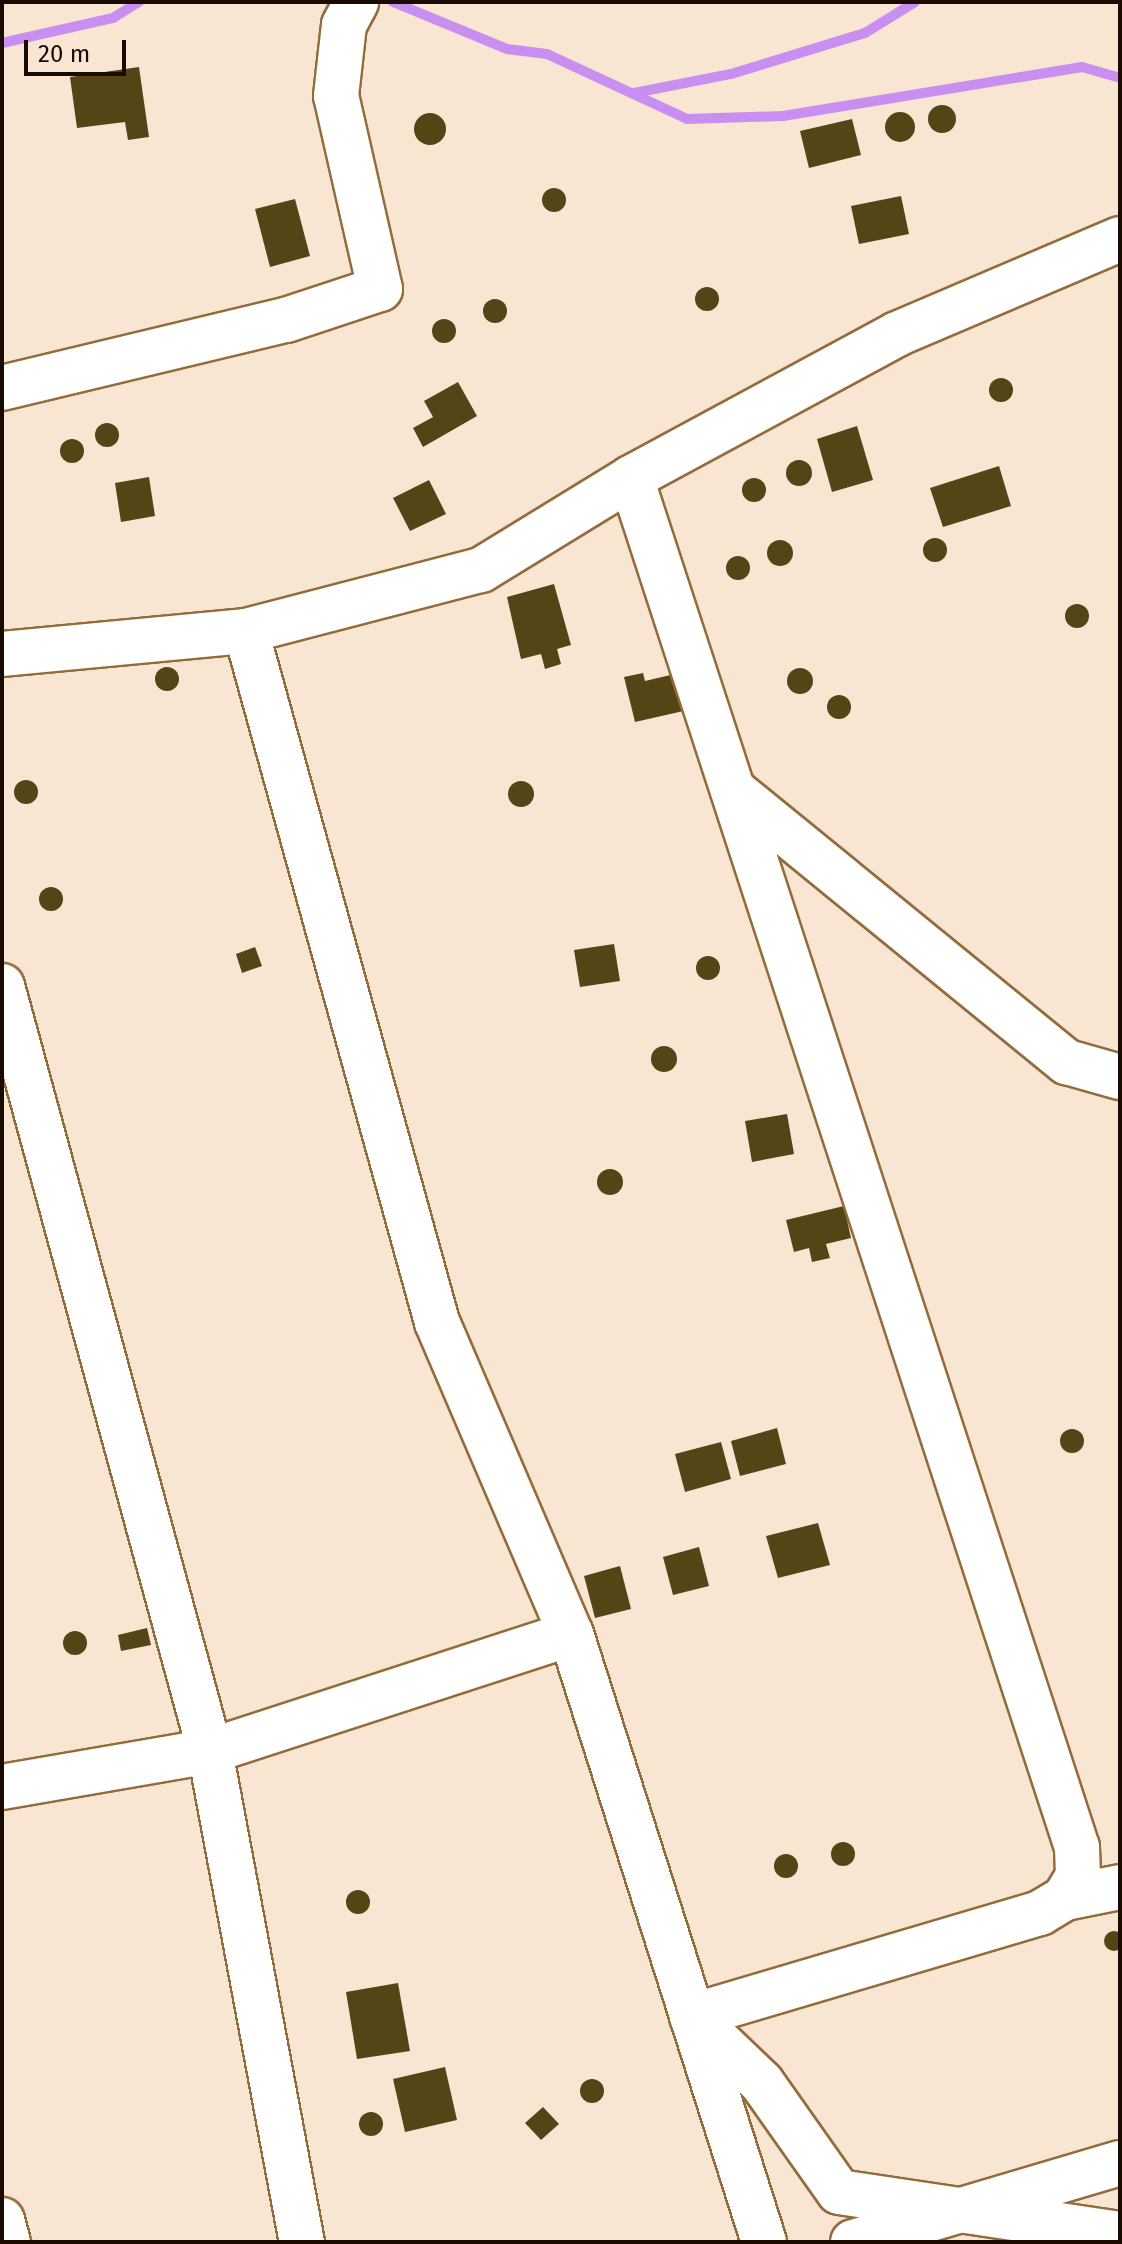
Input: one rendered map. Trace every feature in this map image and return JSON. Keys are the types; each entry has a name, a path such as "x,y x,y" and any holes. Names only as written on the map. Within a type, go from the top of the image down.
{"street":[{"path":"2,388 286,320 380,289 336,96 344,25 356,2"},
{"path":"2,654 246,631 481,570 631,478 897,334 1120,239"},
{"path":"631,478 1072,1822 1078,1876 1065,1898"},
{"path":"246,631 437,1322 571,1634 764,2242"},
{"path":"733,790 1067,1062 1120,1077"},
{"path":"2,986 210,1751 302,2242"},
{"path":"2,1787 210,1751 571,1634"},
{"path":"692,2016 1040,1913 1065,1898 1120,1887"},
{"path":"692,2016 762,2083 839,2192 1120,2234"},
{"path":"853,2242 950,2210 1120,2163"},
{"path":"2,2220 8,2242"}],"building":[{"path":"139,67 149,137 128,140 125,122 77,128 70,77"},
{"path":"942,105 952,109 956,119 952,129 942,133 932,129 928,119 932,109"},
{"path":"900,112 911,116 915,127 911,138 900,142 889,138 885,127 889,116"},
{"path":"430,113 441,118 446,129 441,140 430,145 419,140 414,129 419,118"},
{"path":"852,119 861,155 809,168 800,131"},
{"path":"554,188 563,191 566,200 563,209 554,212 545,209 542,200 545,191"},
{"path":"901,196 909,234 859,244 851,206"},
{"path":"295,199 310,256 270,267 255,209"},
{"path":"707,287 716,290 719,299 716,308 707,311 698,308 695,299 698,290"},
{"path":"490,299 500,299 507,306 507,316 500,323 490,323 483,316 483,306"},
{"path":"439,319 449,319 456,326 456,336 449,343 439,343 432,336 432,326"},
{"path":"1001,378 1010,381 1013,390 1010,399 1001,402 992,399 989,390 992,381"},
{"path":"458,382 477,416 423,447 413,428 433,417 424,401"},
{"path":"102,423 112,423 119,430 119,440 112,447 102,447 95,440 95,430"},
{"path":"857,426 873,480 832,492 817,439"},
{"path":"72,439 81,442 84,451 81,460 72,463 63,460 60,451 63,442"},
{"path":"799,460 808,464 812,473 808,482 799,486 790,482 786,473 790,464"},
{"path":"999,466 1011,506 943,527 930,488"},
{"path":"149,477 155,516 121,522 115,483"},
{"path":"749,478 759,478 766,485 766,495 759,502 749,502 742,495 742,485"},
{"path":"429,480 446,514 410,531 393,498"},
{"path":"935,538 944,541 947,550 944,559 935,562 926,559 923,550 926,541"},
{"path":"780,540 789,544 793,553 789,562 780,566 771,562 767,553 771,544"},
{"path":"733,556 743,556 750,563 750,573 743,580 733,580 726,573 726,563"},
{"path":"554,584 571,645 557,649 561,664 545,669 541,654 521,659 507,597"},
{"path":"1077,604 1086,607 1089,616 1086,625 1077,628 1068,625 1065,616 1068,607"},
{"path":"167,667 176,670 179,679 176,688 167,691 158,688 155,679 158,670"},
{"path":"800,668 809,672 813,681 809,690 800,694 791,690 787,681 791,672"},
{"path":"643,673 645,681 679,673 688,710 635,722 624,677"},
{"path":"839,695 848,698 851,707 848,716 839,719 830,716 827,707 830,698"},
{"path":"26,780 35,783 38,792 35,801 26,804 17,801 14,792 17,783"},
{"path":"521,781 530,785 534,794 530,803 521,807 512,803 508,794 512,785"},
{"path":"46,887 56,887 63,894 63,904 56,911 46,911 39,904 39,894"},
{"path":"614,944 620,981 580,987 574,950"},
{"path":"255,947 262,966 242,973 236,954"},
{"path":"703,956 713,956 720,963 720,973 713,980 703,980 696,973 696,963"},
{"path":"664,1046 673,1050 677,1059 673,1068 664,1072 655,1068 651,1059 655,1050"},
{"path":"787,1114 794,1154 752,1162 745,1121"},
{"path":"610,1169 619,1173 623,1182 619,1191 610,1195 601,1191 597,1182 601,1173"},
{"path":"844,1206 851,1238 826,1244 830,1258 812,1262 809,1248 794,1252 786,1220"},
{"path":"777,1428 786,1464 740,1476 731,1441"},
{"path":"1072,1429 1081,1432 1084,1441 1081,1450 1072,1453 1063,1450 1060,1441 1063,1432"},
{"path":"721,1442 731,1479 685,1492 675,1454"},
{"path":"818,1523 830,1565 778,1578 766,1536"},
{"path":"699,1547 709,1586 673,1595 663,1557"},
{"path":"620,1566 631,1609 595,1618 584,1576"},
{"path":"147,1628 151,1645 121,1651 118,1635"},
{"path":"75,1631 84,1634 87,1643 84,1652 75,1655 66,1652 63,1643 66,1634"},
{"path":"838,1842 848,1842 855,1849 855,1859 848,1866 838,1866 831,1859 831,1849"},
{"path":"786,1854 795,1857 798,1866 795,1875 786,1878 777,1875 774,1866 777,1857"},
{"path":"358,1890 367,1893 370,1902 367,1911 358,1914 349,1911 346,1902 349,1893"},
{"path":"1114,1931 1121,1934 1124,1941 1121,1948 1114,1951 1107,1948 1104,1941 1107,1934"},
{"path":"398,1983 410,2051 357,2059 346,1992"},
{"path":"445,2067 457,2120 405,2132 393,2079"},
{"path":"592,2079 601,2082 604,2091 601,2100 592,2103 583,2100 580,2091 583,2082"},
{"path":"543,2107 559,2124 541,2140 525,2123"},
{"path":"371,2112 380,2115 383,2124 380,2133 371,2136 362,2133 359,2124 362,2115"}],"waterway":[{"path":"2,43 113,18 139,2"},
{"path":"393,2 507,49 547,54 687,119 783,116 1082,67 1120,78"},
{"path":"634,93 731,74 865,33 915,2"}]}
